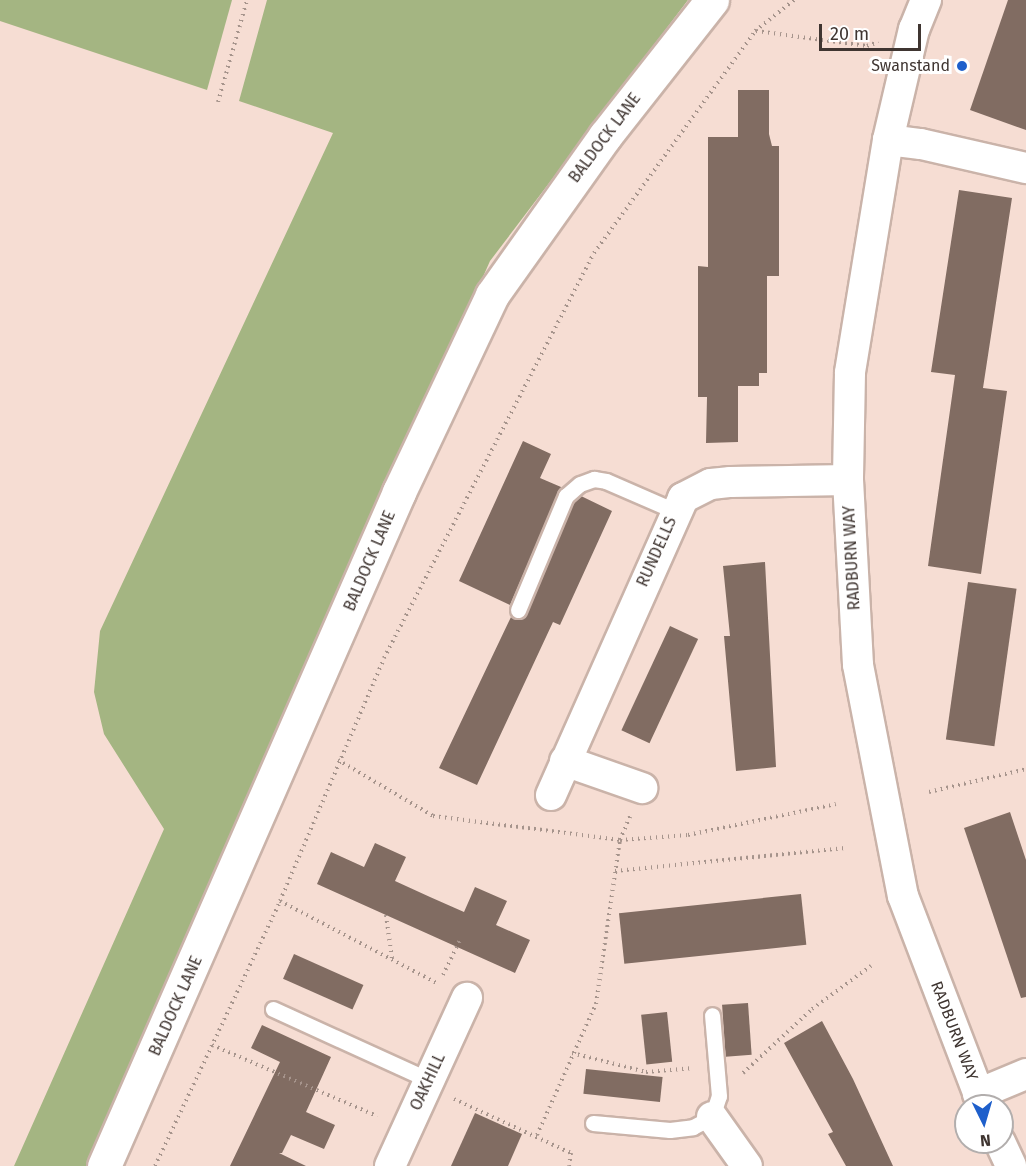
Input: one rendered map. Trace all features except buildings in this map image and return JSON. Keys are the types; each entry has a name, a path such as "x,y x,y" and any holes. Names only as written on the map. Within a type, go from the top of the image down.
{"street":[{"name":"BALDOCK LANE","path":"104,1166 399,492 492,295 605,136 712,0"},
{"name":"RADBURN WAY","path":"926,0 914,29 888,140 850,373 848,480 858,665 903,896 979,1094"},
{"path":"888,140 921,144 1026,168"},
{"name":"RUNDELLS","path":"551,795 683,498 711,484 848,480"},
{"path":"565,760 642,788"},
{"name":"OAKHILL","path":"390,1166 466,998"},
{"path":"991,1094 1026,1074"},
{"path":"712,1117 747,1166"}],"lane":[{"path":"518,610 566,496 580,484 594,479 606,481 675,512"},
{"path":"273,1009 428,1083"},
{"path":"593,1123 670,1130 693,1127 712,1117 718,1083 718,1067 712,1015"}],"path":[{"path":"218,102 247,0"},
{"path":"155,1166 280,901 338,760 384,658 594,253 755,31 794,0"},
{"path":"755,31 867,46 914,29"},
{"path":"338,760 433,816 620,840 688,835 836,804"},
{"path":"929,792 1026,769"},
{"path":"537,1135 596,1004 620,840 642,788"},
{"path":"615,871 845,848"},
{"path":"280,901 466,998"},
{"path":"386,915 392,960"},
{"path":"439,984 461,938"},
{"path":"718,1083 735,1081 812,1009 871,966"},
{"path":"212,1045 407,1129"},
{"path":"572,1053 646,1072 718,1067"},
{"path":"428,1083 570,1153 569,1166"}],"green space":[{"path":"0,0 232,0 207,90 0,21"},
{"path":"267,0 688,0 490,261 89,1166 14,1166 164,829 104,734 94,692 100,631 333,133 239,101"}],"place":[{"name":"Swanstand","path":"962,66"}]}
